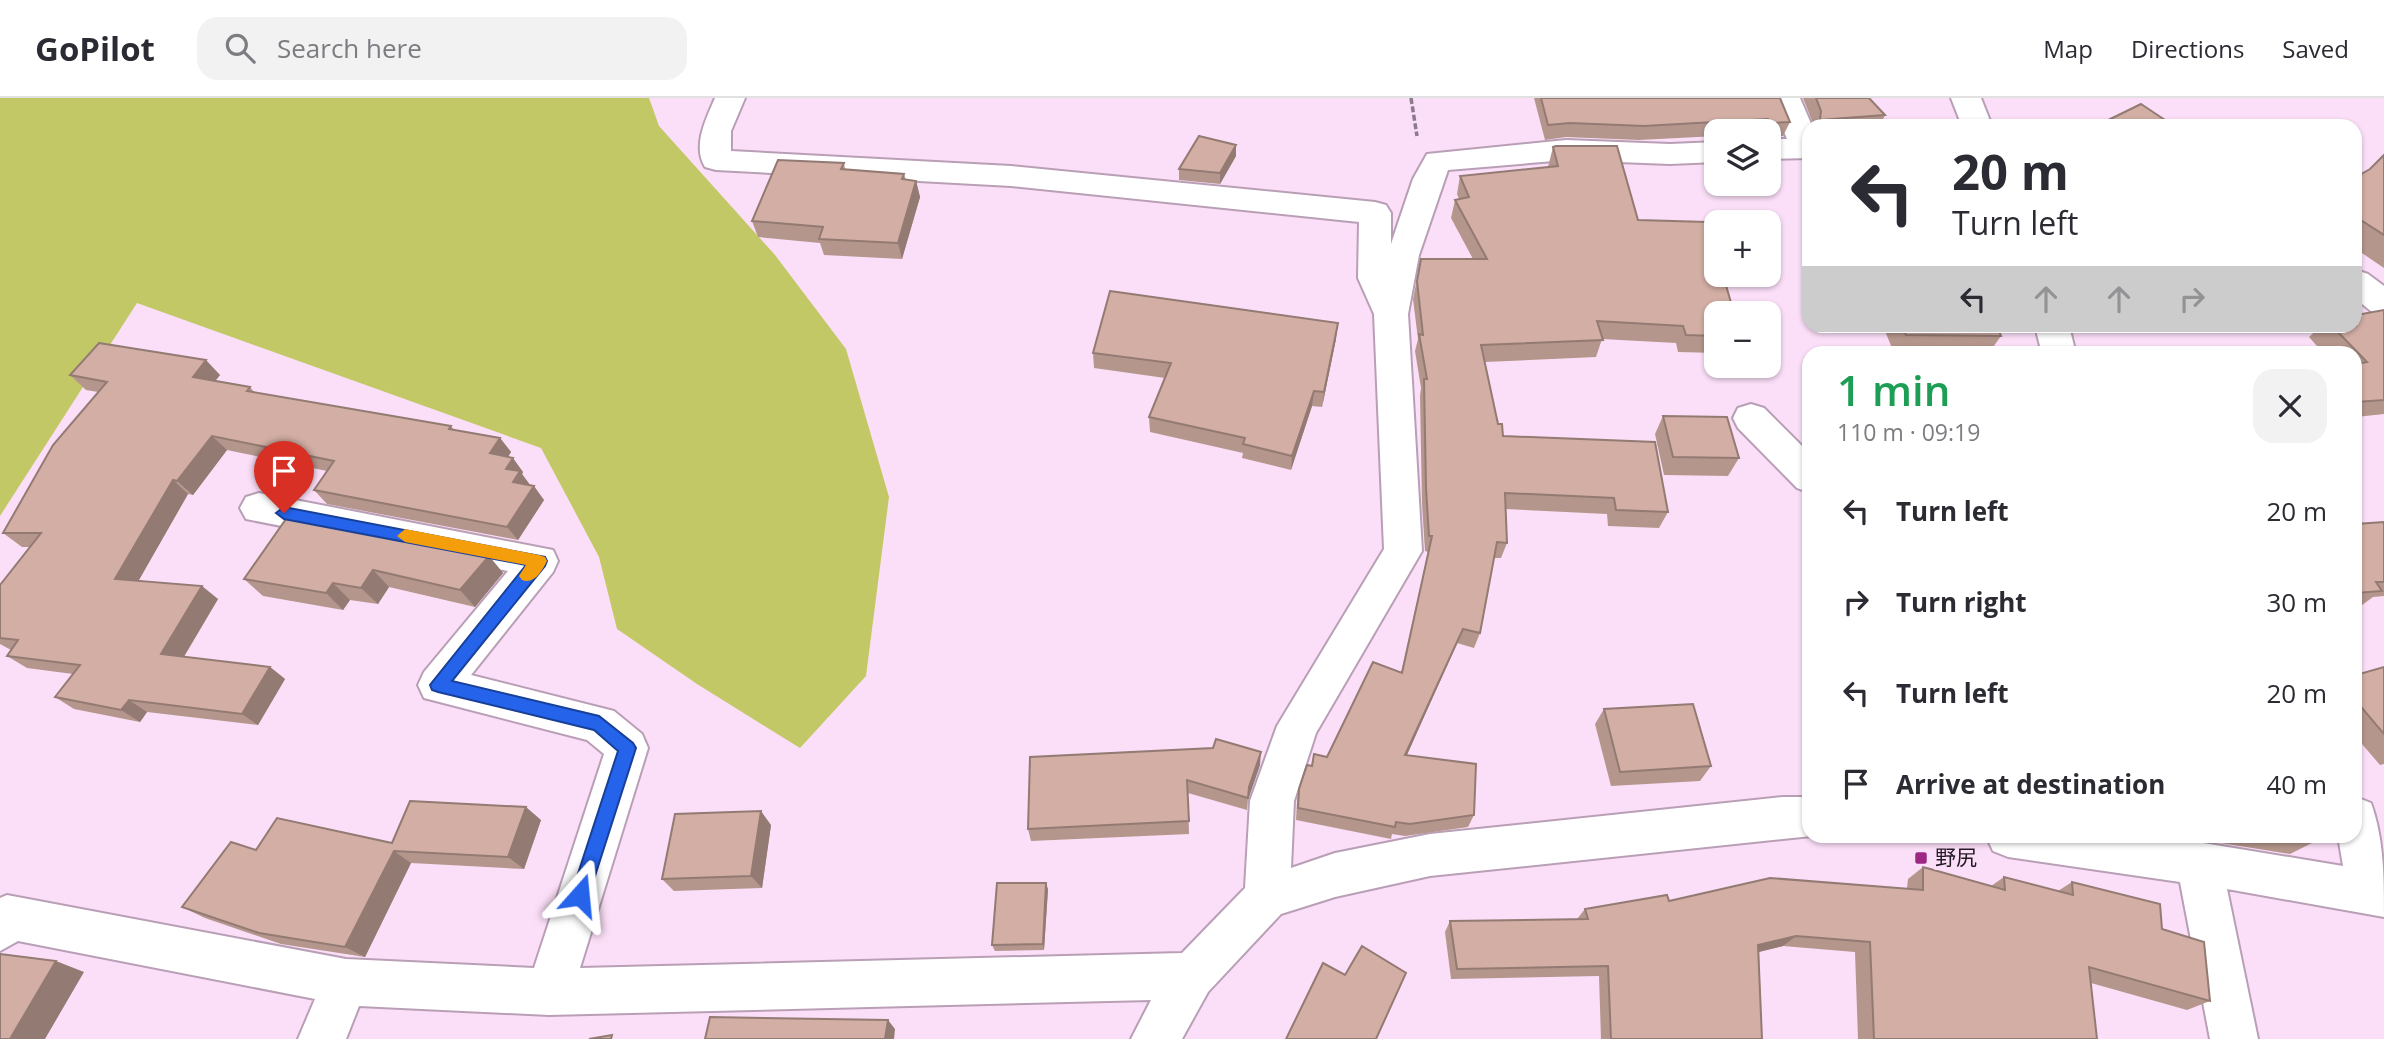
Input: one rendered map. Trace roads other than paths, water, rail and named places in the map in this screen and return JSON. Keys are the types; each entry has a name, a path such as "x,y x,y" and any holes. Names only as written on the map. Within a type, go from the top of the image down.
{"street":[{"path":"730,98 716,131 716,160 1011,176 1375,213 1374,278 1391,314"},
{"path":"1785,98 1802,135"},
{"path":"1966,98 1975,119"},
{"path":"1781,149 1802,148"},
{"path":"1267,897 1272,801 1298,726 1403,551 1391,314 1403,256 1428,179 1438,161 1566,150 1704,153"},
{"path":"2362,286 2384,303"},
{"path":"1751,418 1802,470"},
{"path":"258,508 539,561 438,685 599,724 627,748 549,992"},
{"path":"1155,1039 1192,976 1267,897 1335,875 1430,855 1802,817"},
{"path":"2058,843 2199,863 2377,893 2362,839"},
{"path":"2199,863 2234,1039"},
{"path":"0,928 7,917 346,982 549,992 1192,976"},
{"path":"322,1039 346,982"}],"place":[{"name":"野尻","path":"1921,858"}]}
